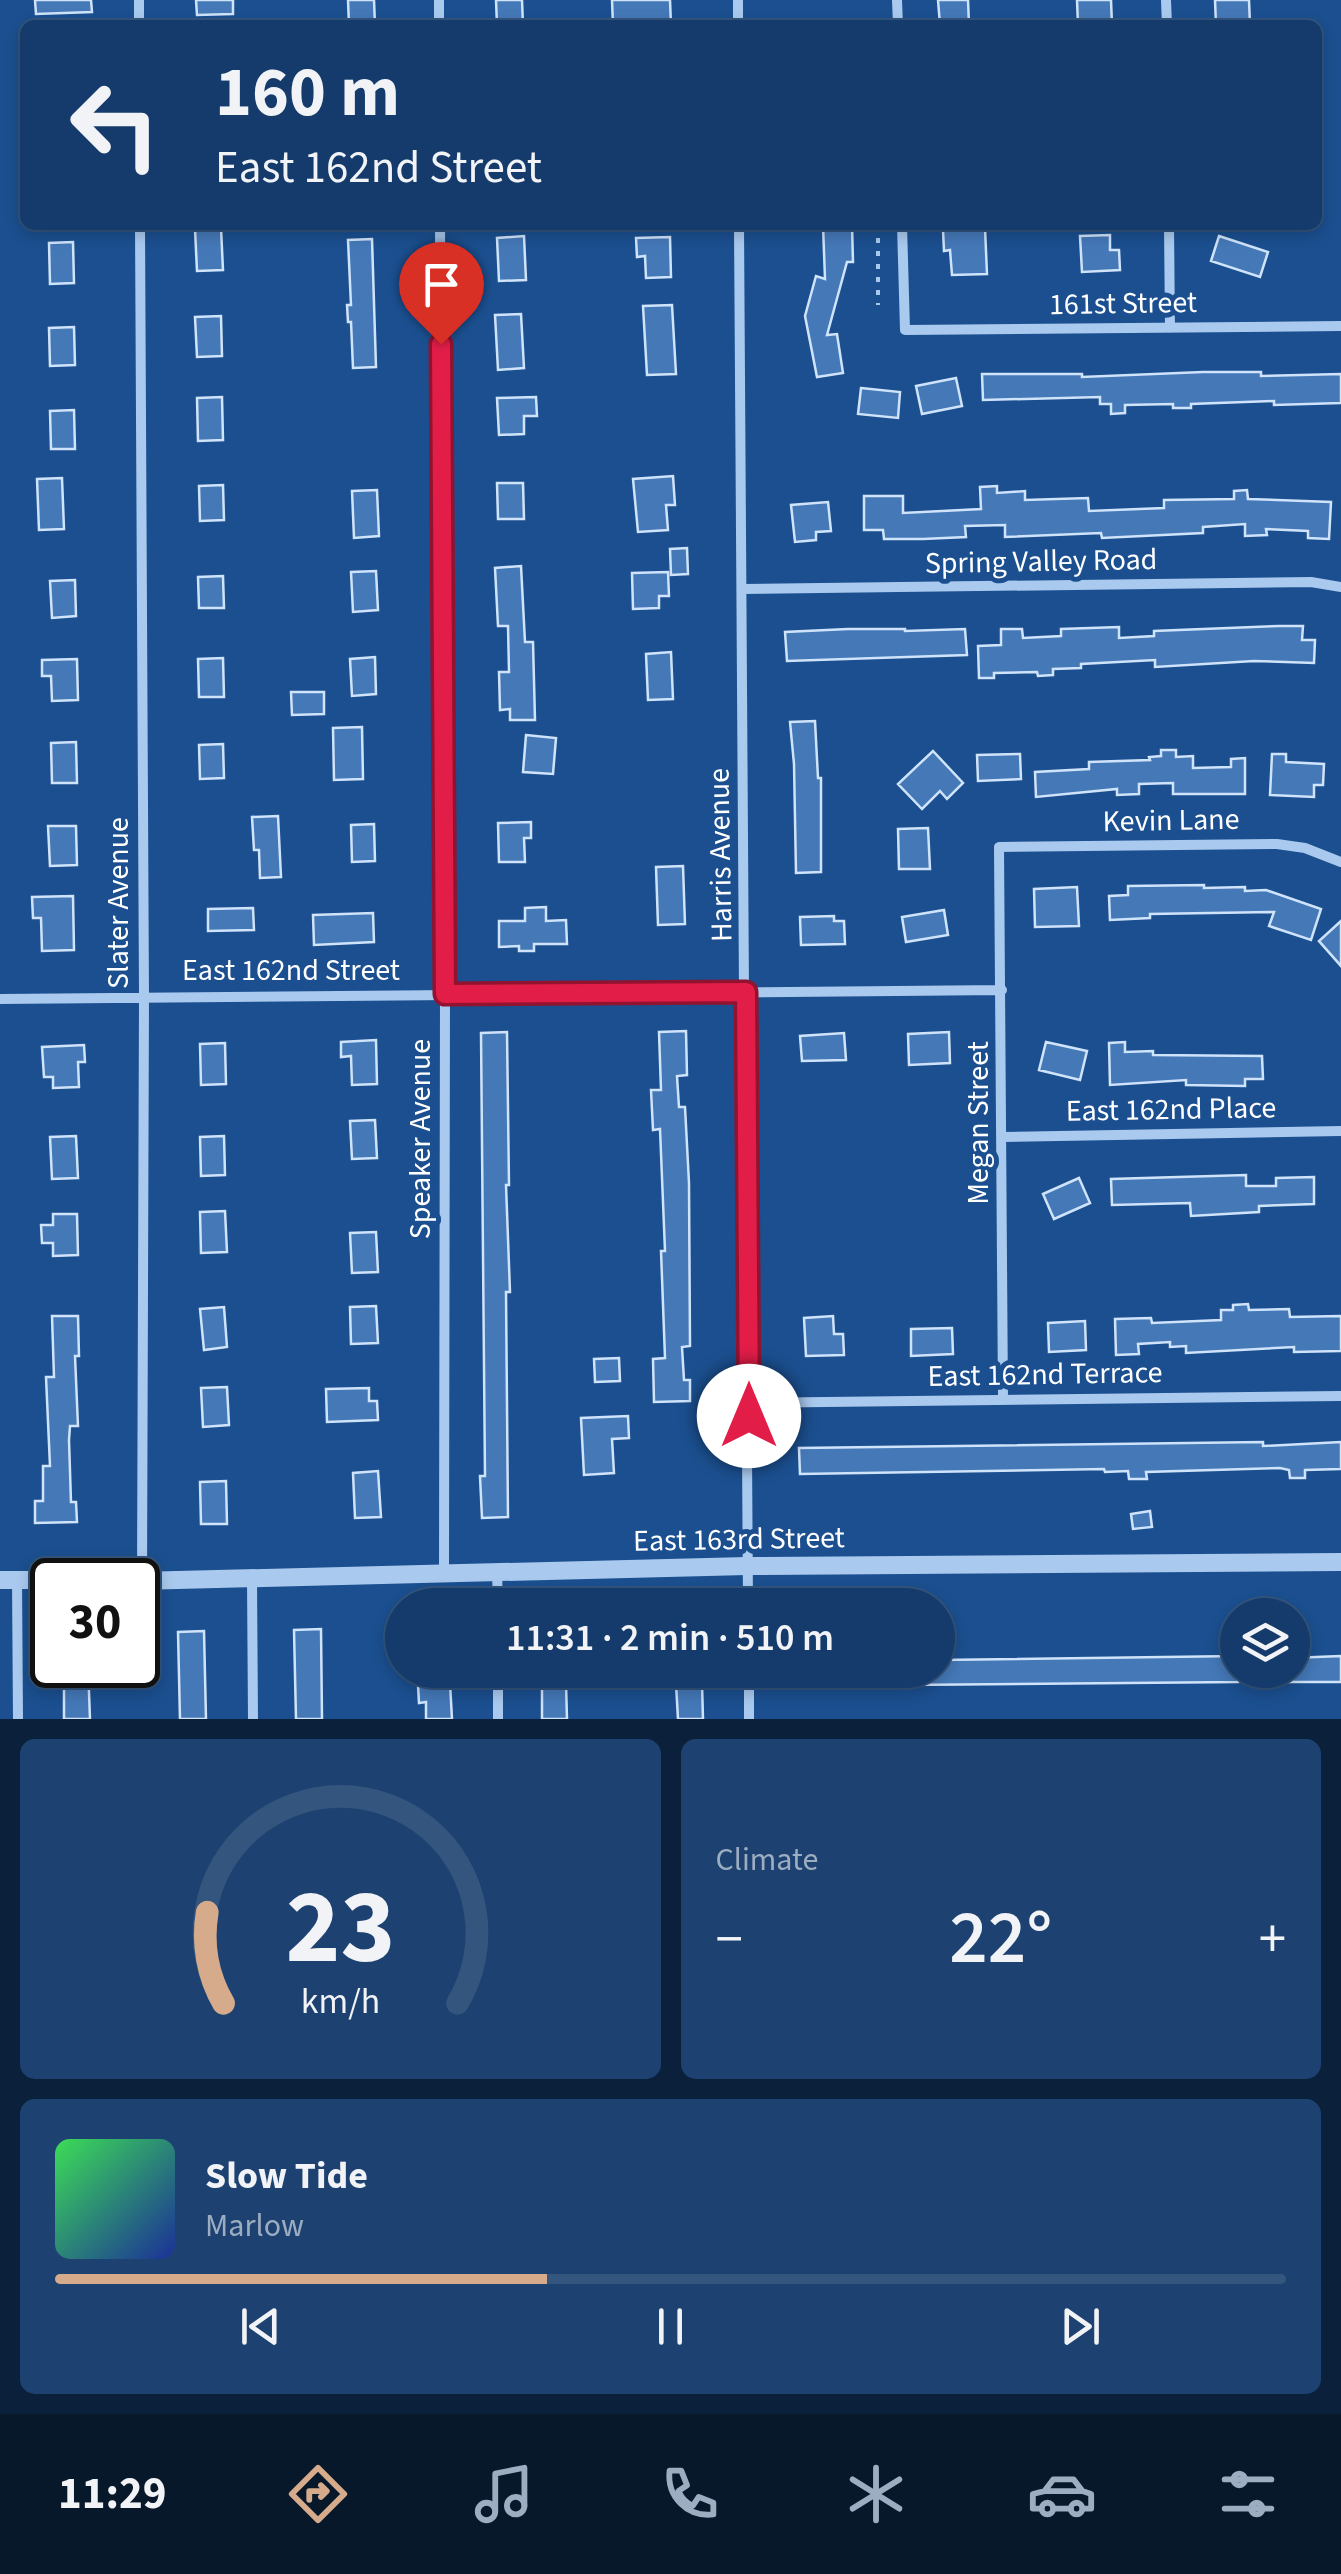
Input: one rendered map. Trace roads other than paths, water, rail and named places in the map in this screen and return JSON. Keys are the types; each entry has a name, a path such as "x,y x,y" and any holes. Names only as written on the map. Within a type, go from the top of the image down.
{"street":[{"name":"Slater Avenue","path":"140,230 144,996 140,1558"},
{"name":"Speaker Avenue","path":"440,230 444,1573"},
{"name":"Harris Avenue","path":"739,230 748,1588"},
{"name":"161st Street","path":"902,230 905,330 1341,326"},
{"path":"1169,230 1170,328"},
{"name":"Spring Valley Road","path":"742,589 1311,582 1341,587"},
{"name":"Kevin Lane","path":"999,847 1276,844 1306,848 1341,862"},
{"name":"Megan Street","path":"999,847 1003,1399"},
{"name":"East 162nd Street","path":"0,998 1002,990"},
{"name":"East 162nd Place","path":"1002,1136 1341,1131"},
{"name":"East 162nd Terrace","path":"749,1403 1341,1396"},
{"name":"East 163rd Street","path":"160,1581 747,1566 1341,1562"},
{"path":"497,1572 497,1588"},
{"path":"9,1580 18,1719"},
{"path":"252,1580 252,1719"},
{"path":"498,1688 498,1719"},
{"path":"749,1688 749,1719"}]}
